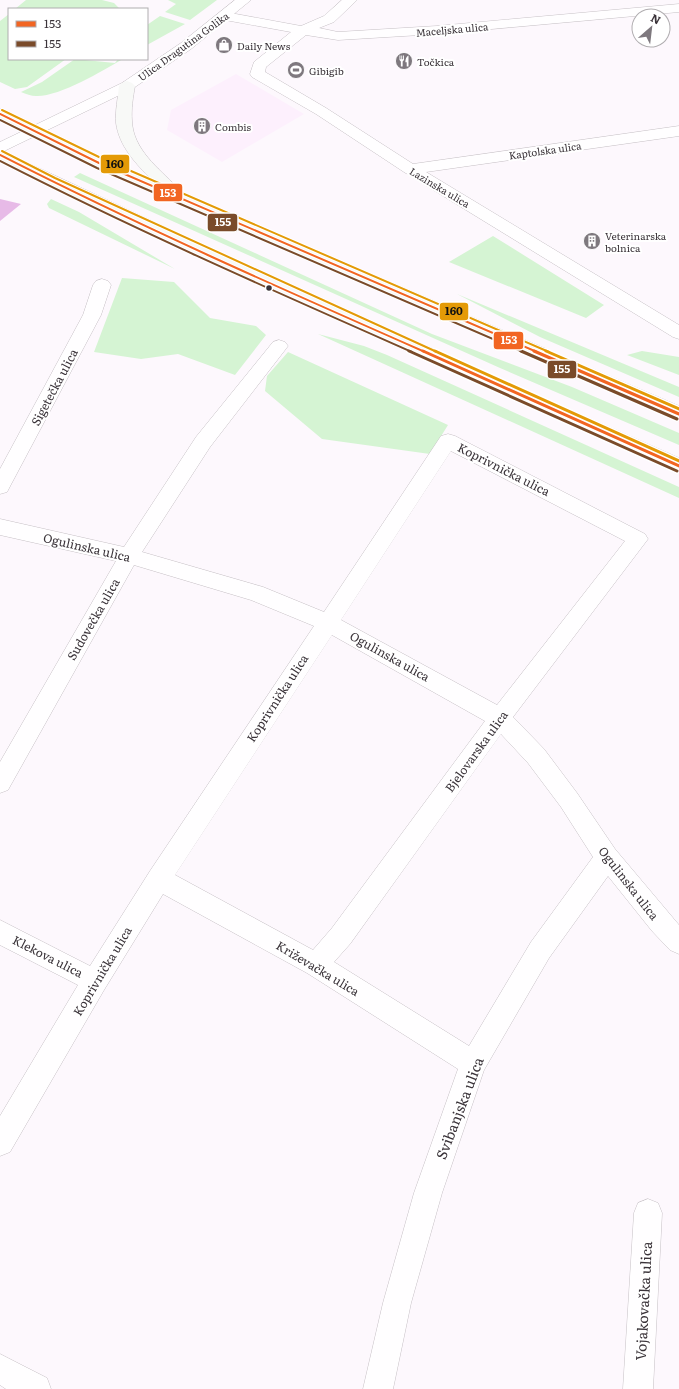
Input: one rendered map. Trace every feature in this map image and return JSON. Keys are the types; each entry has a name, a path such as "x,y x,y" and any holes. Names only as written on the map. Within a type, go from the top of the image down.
{"main road":[{"path":"127,86 124,123 130,144 177,196"},
{"path":"0,114 86,157 679,414"},
{"path":"0,155 53,182 292,293 679,466"}],"street":[{"name":"Ulica Dragutina Golika","path":"0,148 127,86 186,46 244,0"},
{"path":"303,30 329,19 350,0"},
{"name":"Maceljska ulica","path":"225,16 338,36 394,33 679,8"},
{"name":"Lazinska ulica","path":"303,30 259,65 257,74 321,111 410,169 679,333"},
{"name":"Kaptolska ulica","path":"410,169 679,131"},
{"name":"Sigetečka ulica","path":"0,487 92,315 102,285"},
{"name":"Sudovečka ulica","path":"0,783 128,556 203,442 278,346"},
{"name":"Koprivnička ulica","path":"0,1142 95,981 159,878 448,440 638,539"},
{"name":"Ogulinska ulica","path":"0,527 128,556 256,593 327,622 500,718 536,756 569,800 607,857 661,923 679,942"},
{"name":"Bjelovarska ulica","path":"316,965 341,936 500,718 638,539"},
{"name":"Svibanjska ulica","path":"378,1389 397,1303 426,1201 473,1064 540,950 607,857"},
{"name":"Križevačka ulica","path":"159,878 316,965 473,1064"},
{"name":"Klekova ulica","path":"0,932 95,981"},
{"name":"Vojakovačka ulica","path":"638,1389 648,1213"},
{"path":"0,1369 36,1389"}],"shaded area":[{"path":"236,74 304,114 222,162 167,130 171,110"},
{"path":"0,199 21,204 0,221"}],"green space":[{"path":"26,0 102,0 114,3 119,8 16,8"},
{"path":"168,0 217,0 190,20 165,12 176,4"},
{"path":"8,15 8,60 65,60 27,87 15,89 0,82 0,21"},
{"path":"160,16 185,24 148,44 148,24"},
{"path":"74,60 115,63 117,60 121,60 68,88 56,92 36,96 21,92 42,82"},
{"path":"80,173 432,334 572,387 679,433 679,445 500,368 74,177"},
{"path":"51,199 79,212 175,269 49,208 47,204"},
{"path":"493,236 604,305 586,318 449,262"},
{"path":"122,278 174,282 210,318 256,326 266,335 235,375 178,354 141,359 94,352"},
{"path":"457,294 679,387 679,397 540,337"},
{"path":"318,334 364,346 387,355 679,487 679,498"},
{"path":"642,351 679,357 679,375 627,355"},
{"path":"288,352 448,425 430,454 322,439 265,391 267,376"}],"transit line":[{"name":"160","path":"2,110 101,158 679,409"},
{"name":"153","path":"0,114 99,163 679,414"},
{"name":"155","path":"0,120 97,168 677,419"},
{"name":"160","path":"2,151 55,178 294,288 679,461"},
{"name":"153","path":"0,155 53,182 292,293 679,466"},
{"name":"155","path":"0,161 51,187 290,298 677,471"}],"place":[{"name":"Daily News","path":"224,45"},
{"name":"Točkica","path":"404,61"},
{"name":"Gibigib","path":"296,70"},
{"name":"Combis","path":"202,126"},
{"name":"Veterinarska bolnica","path":"592,241"}]}
